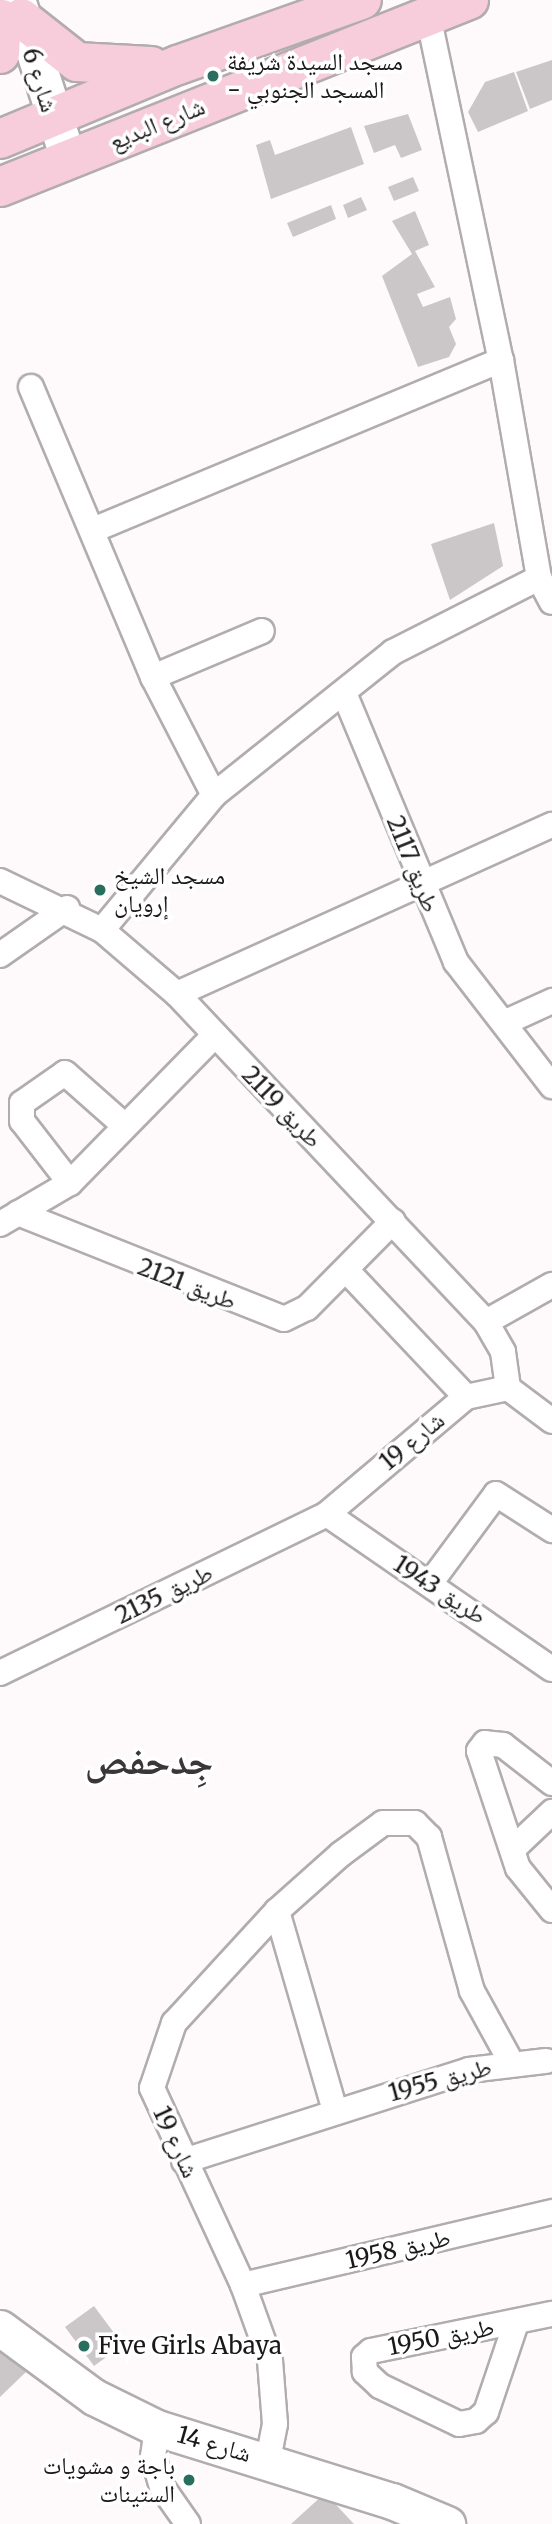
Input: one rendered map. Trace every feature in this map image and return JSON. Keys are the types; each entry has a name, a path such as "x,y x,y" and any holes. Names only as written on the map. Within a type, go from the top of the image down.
{"main road":[{"name":"شارع البديع","path":"28,126 178,65 362,0"},
{"name":"شارع البديع","path":"0,187 470,0"},
{"path":"8,20 78,62 178,65"}],"street":[{"path":"428,15 501,360 539,578 552,602"},
{"name":"شارع 6","path":"8,20 28,126 58,162"},
{"path":"93,530 501,360"},
{"path":"31,387 153,677 214,795"},
{"path":"102,930 214,795 344,693 440,623 539,578"},
{"path":"153,677 262,631"},
{"name":"طريق 2117","path":"344,693 419,883 456,962 506,1022 552,1086"},
{"path":"177,994 552,825"},
{"name":"طريق 2119","path":"0,881 66,908 102,930 177,994 486,1322 503,1352 508,1388"},
{"path":"0,955 66,908"},
{"path":"506,1022 552,1001"},
{"path":"9,1218 70,1182 214,1036"},
{"path":"70,1182 22,1121 22,1104 65,1073 125,1126"},
{"name":"طريق 2121","path":"9,1218 274,1317 295,1316 347,1271 393,1221"},
{"path":"347,1271 466,1397"},
{"path":"486,1322 552,1285"},
{"path":"508,1388 552,1421"},
{"name":"شارع 19","path":"327,1514 466,1397 508,1388"},
{"path":"431,1582 500,1493 552,1530"},
{"name":"طريق 1943","path":"327,1514 431,1582 552,1669"},
{"name":"طريق 2135","path":"0,1673 327,1514"},
{"path":"552,1783 503,1745 485,1743 479,1751 488,1788 516,1846 518,1868 552,1910"},
{"path":"516,1846 552,1812"},
{"name":"شارع 19","path":"259,2457 270,2404 270,2360 243,2285 152,2088 164,2046 187,2002 277,1911 383,1823 415,1823 429,1837 472,1991 511,2062"},
{"path":"277,1911 335,2109"},
{"name":"طريق 1955","path":"184,2161 335,2109 511,2062 550,2061"},
{"name":"طريق 1958","path":"243,2285 552,2212"},
{"name":"طريق 1950","path":"516,2323 486,2412 476,2421 459,2424 380,2386 365,2372 364,2357 371,2351 552,2314"},
{"name":"شارع 14","path":"0,2328 94,2397 157,2428 259,2457 391,2512 447,2524"},
{"path":"157,2428 153,2456 162,2487 188,2524"}],"building":[{"path":"552,60 552,100 530,109 516,72"},
{"path":"514,72 528,111 478,132 468,112 485,82"},
{"path":"408,114 422,150 401,158 395,145 374,153 364,126"},
{"path":"351,127 364,164 271,199 256,145 270,140 275,155"},
{"path":"413,177 419,191 394,201 388,187"},
{"path":"361,197 367,210 348,218 343,205"},
{"path":"331,205 336,219 293,237 287,223"},
{"path":"415,211 429,245 415,251 435,287 417,294 423,307 450,297 456,319 449,327 456,344 449,357 418,367 382,276 412,254 392,221"},
{"path":"494,523 503,566 450,600 431,544"},
{"path":"94,2306 123,2345 94,2366 65,2327"},
{"path":"0,2346 26,2372 0,2397"},
{"path":"325,2493 354,2524 291,2524"}],"place":[{"name":"مسجد السيدة شريفة - المسجد الجنوبي","path":"213,76"},
{"name":"مسجد الشيخ إرويان","path":"100,890"},
{"name":"Five Girls Abaya","path":"84,2346"},
{"name":"باجة و مشويات الستينات","path":"189,2480"}],"district":[{"name":"جِدحفص","path":"149,1761"}]}
